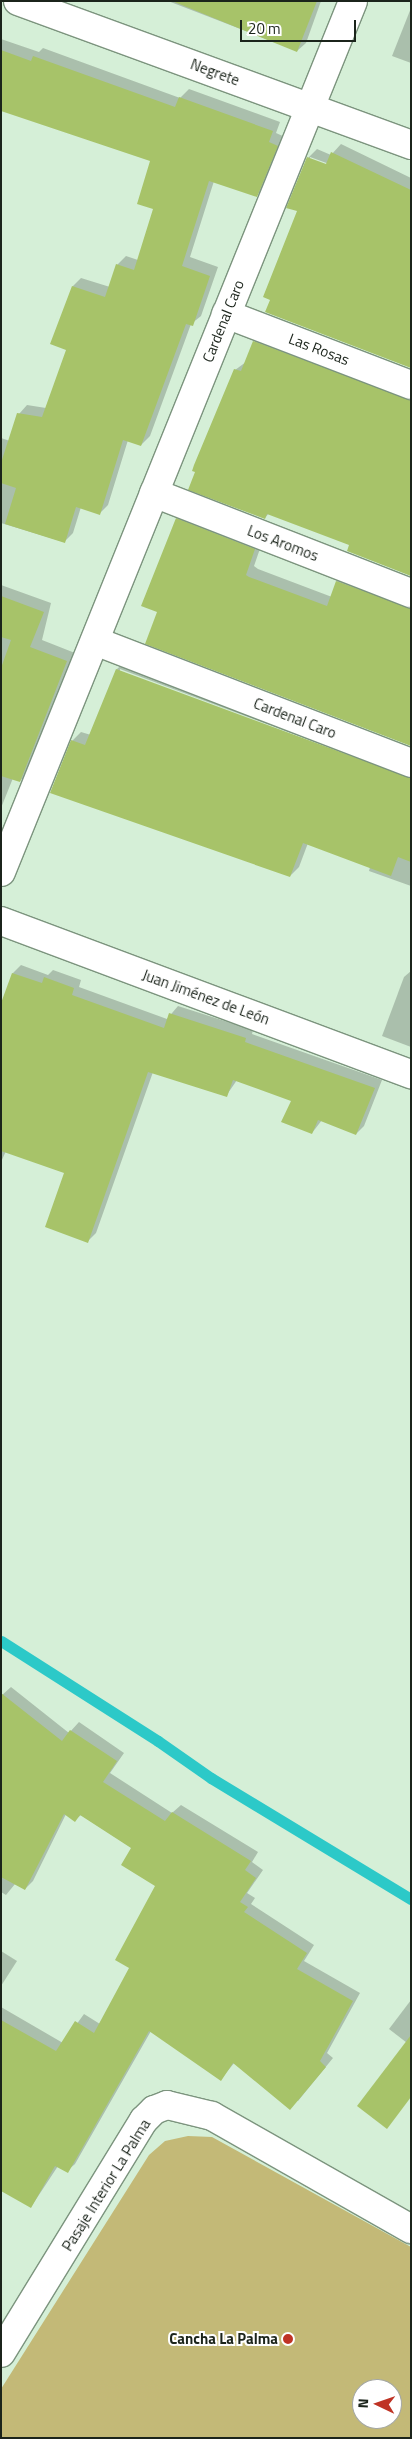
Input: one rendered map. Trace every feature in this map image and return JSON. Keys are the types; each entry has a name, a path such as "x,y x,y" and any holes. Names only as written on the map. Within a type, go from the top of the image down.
{"street":[{"name":"Negrete","path":"18,1 411,145"},
{"name":"Cardenal Caro","path":"1,872 308,106 353,1"},
{"name":"Las Rosas","path":"226,314 411,385"},
{"name":"Los Aromos","path":"154,493 411,593"},
{"name":"Cardenal Caro","path":"95,640 411,763"},
{"name":"Juan Jiménez de León","path":"1,921 411,1074"},
{"name":"Pasaje Interior La Palma","path":"1,2353 144,2120 154,2110 167,2105 212,2116 411,2229"}],"shaded area":[{"path":"188,2136 212,2137 411,2247 411,2438 1,2438 1,2389 149,2155 165,2141"}],"building":[{"path":"172,1 317,1 297,52"},
{"path":"1,50 31,61 33,56 175,107 179,97 273,131 269,142 278,146 257,197 209,181 182,266 210,276 193,326 186,324 141,446 123,440 100,515 76,507 65,543 5,524 16,488 1,483 1,463 17,413 42,417 66,350 50,344 72,286 105,297 116,264 134,270 153,209 137,204 150,161 1,111"},
{"path":"331,152 411,190 411,368 265,312 270,300 263,297 297,211 286,208 307,157 326,164"},
{"path":"253,341 411,400 411,576 347,551 349,545 267,514 265,519 188,490 195,472 192,471 194,465 234,369 241,371"},
{"path":"176,518 255,549 246,575 249,577 327,606 336,581 411,608 411,746 145,644 157,612 141,606"},
{"path":"1,596 44,612 30,647 67,661 20,782 1,776 1,668 11,640 1,637"},
{"path":"116,669 411,778 411,862 398,857 391,876 303,843 290,877 50,793 71,740 85,745"},
{"path":"12,973 42,983 44,977 74,988 72,995 164,1028 169,1013 246,1038 245,1042 375,1088 356,1135 318,1120 312,1134 281,1122 291,1101 233,1080 227,1097 148,1072 88,1243 45,1227 64,1173 1,1151 1,1003"},
{"path":"1,1693 62,1741 70,1730 117,1761 103,1782 165,1821 172,1812 251,1861 245,1870 256,1878 240,1902 248,1907 244,1912 307,1953 297,1969 353,2001 320,2061 326,2067 290,2110 233,2063 221,2081 149,2031 68,2173 55,2166 31,2208 1,2191 1,2020 56,2051 75,2021 94,2033 129,1968 115,1960 155,1886 121,1865 131,1848 80,1815 75,1822 64,1814 25,1890 1,1877"},
{"path":"411,2035 411,2097 387,2129 357,2106"}],"waterway":[{"path":"1,1641 158,1741 211,1778 411,1899"}],"place":[{"name":"Cancha La Palma","path":"288,2339"}]}
